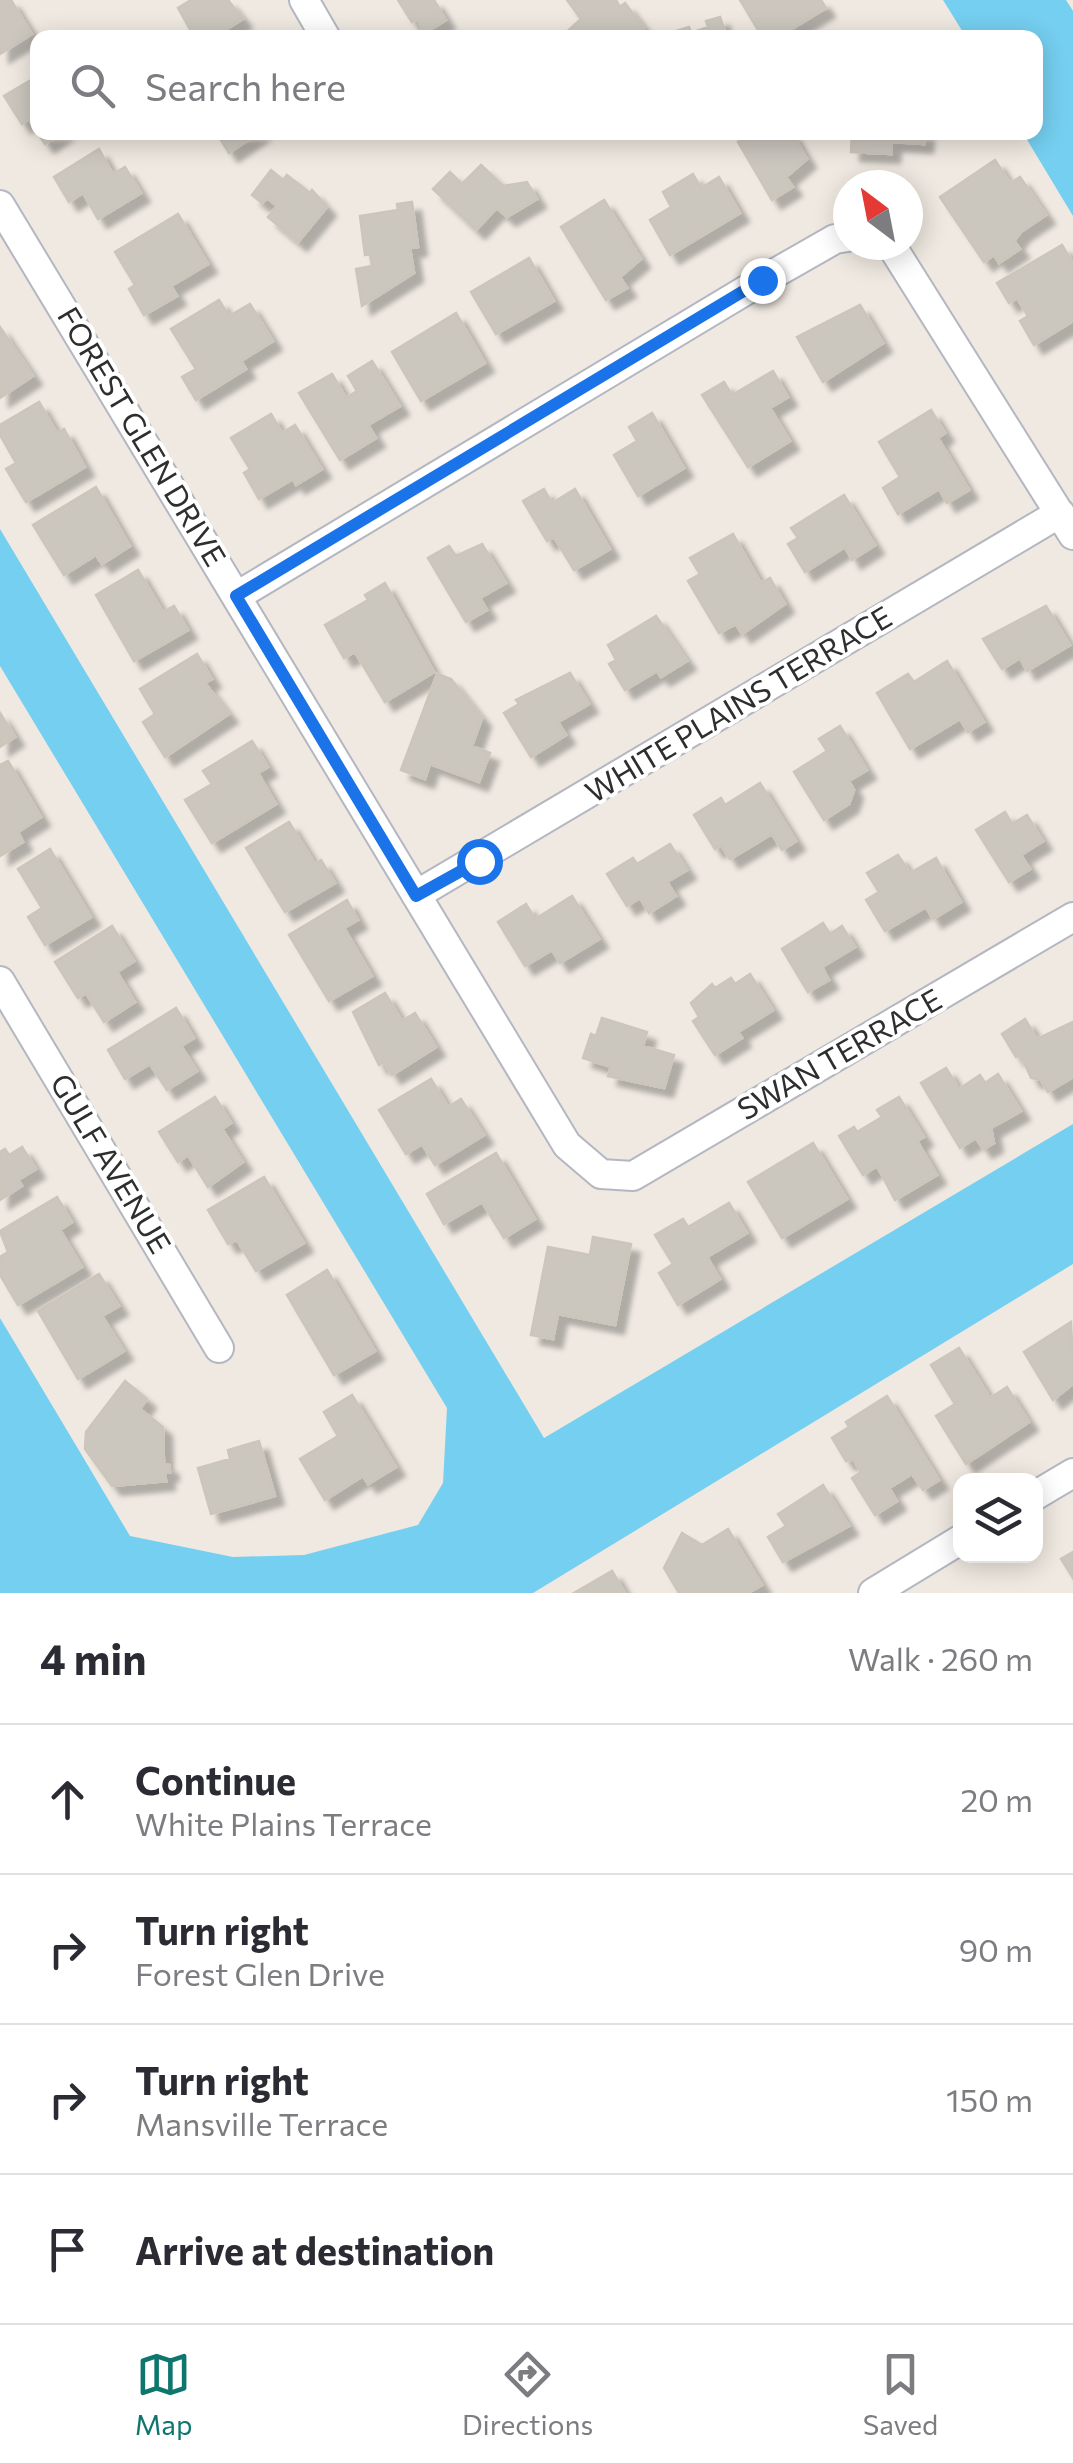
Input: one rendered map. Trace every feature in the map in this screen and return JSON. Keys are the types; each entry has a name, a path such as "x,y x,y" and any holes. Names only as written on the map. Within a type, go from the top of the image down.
{"street":[{"path":"304,0 321,30"},
{"name":"FOREST GLEN DRIVE","path":"0,205 567,1145 601,1174"},
{"path":"236,596 833,240"},
{"path":"900,260 1066,524"},
{"name":"WHITE PLAINS TERRACE","path":"416,896 1066,524"},
{"name":"SWAN TERRACE","path":"601,1174 632,1176 1073,917"},
{"name":"GULF AVENUE","path":"0,981 219,1348"},
{"path":"1043,1491 1073,1472"},
{"path":"873,1593 953,1544"}],"water":[{"path":"943,0 1066,0 1073,11 1073,216 1027,140 1043,140 1043,30 962,30"},
{"path":"0,529 544,1438 1073,1124 1073,1264 533,1593 0,1593 0,1318 130,1536 233,1557 304,1555 418,1525 443,1483 447,1408 0,666"}],"building":[{"path":"0,0 11,0 30,35 0,54"},
{"path":"191,0 228,0 243,19 225,30 190,30 178,8"},
{"path":"398,0 434,0 446,20 430,30 423,30 417,19 412,22"},
{"path":"567,0 616,0 620,7 625,3 644,28 569,30 581,19"},
{"path":"740,0 821,0 826,8 790,30 758,30"},
{"path":"720,17 724,30 700,30 708,27 706,21"},
{"path":"30,81 30,121 22,124 4,96"},
{"path":"221,140 248,140 229,153"},
{"path":"796,140 807,159 786,177 793,187 772,200 738,142"},
{"path":"852,140 924,140 924,144 892,142 891,154 851,152"},
{"path":"99,149 113,174 125,167 141,193 98,219 83,193 69,202 54,177"},
{"path":"995,160 1010,183 1020,177 1046,215 1021,232 1014,241 1020,249 999,263 994,255 984,262 940,197"},
{"path":"481,165 503,186 527,182 537,199 507,217 497,208 476,230 433,189 450,172 462,184"},
{"path":"271,170 283,180 287,175 310,193 312,190 327,207 298,242 268,217 277,206 267,198 262,203 252,195"},
{"path":"693,174 701,188 719,177 740,213 670,255 650,220 671,207 663,192"},
{"path":"604,200 641,259 620,277 627,288 606,300 561,227"},
{"path":"412,202 418,247 410,248 414,273 362,306 356,269 372,266 370,254 365,255 360,216 398,210 397,204"},
{"path":"178,214 208,264 171,286 177,296 144,315 129,289 135,285 115,252"},
{"path":"1062,245 1073,263 1073,321 1034,345 1020,321 1028,316 1017,298 1009,303 997,283"},
{"path":"529,258 554,301 496,334 471,292"},
{"path":"219,300 229,316 250,304 273,341 241,361 246,369 196,400 182,377 196,369 171,329"},
{"path":"860,305 883,343 823,382 797,337"},
{"path":"456,313 485,363 421,401 392,352"},
{"path":"0,327 33,376 0,398"},
{"path":"372,361 400,406 368,425 376,438 340,460 299,393 332,374 346,398 357,391 348,376"},
{"path":"773,371 788,397 770,408 790,441 748,467 702,395 724,382 732,395"},
{"path":"39,402 57,433 64,429 85,467 26,502 6,469 16,463 0,435 0,425"},
{"path":"931,410 945,433 938,438 969,490 947,503 939,489 898,514 883,488 900,477 879,442"},
{"path":"652,413 684,468 638,496 614,455 637,441 629,427"},
{"path":"271,414 282,433 295,425 322,469 296,485 293,479 259,499 244,473 250,469 231,438"},
{"path":"96,487 130,546 102,564 96,555 64,575 33,525"},
{"path":"544,489 552,503 575,489 610,549 574,570 554,537 547,541 523,501"},
{"path":"844,495 875,545 852,560 845,547 805,572 788,544 798,538 791,528"},
{"path":"733,534 761,583 770,578 785,604 742,634 736,624 719,633 688,581 700,574 690,558"},
{"path":"482,544 506,583 480,598 487,610 466,622 428,558 449,546 456,556"},
{"path":"138,570 163,612 174,606 188,630 134,661 96,595"},
{"path":"385,583 434,672 385,702 355,652 344,658 325,625 368,600 365,595"},
{"path":"1046,606 1070,645 1027,671 1020,658 1002,669 983,639"},
{"path":"656,616 687,661 661,677 657,671 625,690 609,664 616,660 608,645"},
{"path":"197,654 212,679 205,683 229,714 165,757 143,722 155,714 140,689"},
{"path":"947,661 984,722 968,732 960,719 910,749 877,693 908,674 914,682"},
{"path":"570,673 589,704 558,722 566,735 531,757 504,713 519,704 516,700"},
{"path":"437,674 451,679 482,718 472,746 490,753 479,782 430,764 425,779 401,770"},
{"path":"0,713 15,737 0,747"},
{"path":"840,726 867,770 849,781 854,790 849,804 824,820 794,772 827,751 819,739"},
{"path":"252,741 268,767 258,773 276,804 212,843 185,800 212,784 203,771"},
{"path":"8,761 41,817 18,832 23,842 0,856 0,765"},
{"path":"760,783 796,841 782,850 772,834 730,859 721,845 715,849 694,815 721,798 725,805"},
{"path":"1005,812 1012,824 1027,815 1043,841 1021,855 1030,869 1009,882 976,830"},
{"path":"289,822 315,864 321,860 335,883 285,912 246,848"},
{"path":"670,844 687,870 667,882 676,896 649,913 640,898 627,906 607,874 633,858 637,864"},
{"path":"50,849 91,917 45,945 28,917 42,908 18,869"},
{"path":"898,855 910,873 936,858 961,902 933,919 926,907 885,931 866,900 879,892 867,873"},
{"path":"572,896 599,939 560,963 552,950 525,966 498,922 526,904 535,919"},
{"path":"347,900 358,920 344,928 372,976 329,1001 289,935"},
{"path":"823,923 830,934 842,926 855,947 822,967 829,980 808,992 782,949"},
{"path":"112,926 134,961 117,972 135,1002 104,1022 86,993 78,998 55,962"},
{"path":"750,974 773,1010 738,1032 742,1038 715,1055 693,1021 699,1017 691,1003 712,984 715,988 731,978 735,984"},
{"path":"385,993 402,1021 415,1013 436,1047 392,1075 384,1062 379,1065 353,1012"},
{"path":"176,1008 194,1038 181,1046 197,1071 167,1090 150,1064 125,1079 108,1050"},
{"path":"602,1018 647,1032 643,1046 674,1055 664,1088 608,1076 611,1067 583,1058 591,1034 596,1036"},
{"path":"1025,1019 1037,1039 1073,1022 1073,1077 1048,1092 1041,1080 1031,1078 1021,1055 1016,1057 1002,1034"},
{"path":"946,1068 959,1089 980,1075 985,1083 998,1074 1021,1111 991,1128 994,1143 983,1149 976,1138 960,1148 921,1083"},
{"path":"431,1079 448,1107 461,1099 484,1135 435,1165 422,1144 406,1154 379,1110"},
{"path":"215,1097 231,1123 222,1129 243,1162 208,1187 188,1155 178,1162 159,1132"},
{"path":"899,1097 924,1137 917,1141 937,1175 895,1200 877,1166 863,1175 839,1136 854,1127 857,1132 882,1117 877,1110"},
{"path":"813,1143 847,1199 782,1238 748,1182"},
{"path":"22,1147 36,1169 18,1180 22,1186 0,1200 0,1152 5,1149 9,1155"},
{"path":"496,1153 535,1219 504,1238 482,1202 444,1224 427,1194"},
{"path":"264,1177 304,1243 256,1271 237,1240 228,1244 208,1210"},
{"path":"57,1197 72,1222 60,1230 82,1267 18,1305 0,1275 0,1257 8,1252 0,1231"},
{"path":"729,1203 747,1233 707,1257 720,1279 678,1305 659,1273 673,1264 655,1235 683,1219 688,1227"},
{"path":"593,1237 631,1244 615,1325 558,1314 553,1339 531,1335 548,1247 590,1255"},
{"path":"327,1270 375,1351 334,1375 287,1295"},
{"path":"99,1274 119,1306 102,1316 124,1351 78,1379 38,1311"},
{"path":"1071,1322 1073,1384 1053,1400 1024,1352"},
{"path":"959,1348 990,1398 1007,1387 1029,1422 966,1464 936,1416 955,1404 931,1365"},
{"path":"125,1381 147,1399 140,1409 163,1427 164,1465 169,1465 170,1472 165,1472 166,1481 112,1486 85,1449 86,1432"},
{"path":"352,1395 396,1467 368,1484 363,1476 325,1500 300,1459 338,1436 324,1412"},
{"path":"887,1396 939,1480 923,1490 912,1474 889,1488 897,1501 875,1515 852,1478 861,1472 853,1459 846,1461 832,1438 849,1427 846,1422"},
{"path":"259,1441 275,1496 211,1514 198,1468 230,1459 228,1450"},
{"path":"823,1485 849,1526 783,1562 768,1537 786,1526 778,1514"},
{"path":"728,1529 762,1585 748,1593 679,1593 664,1568 682,1533 702,1545"},
{"path":"1073,1552 1073,1578 1061,1559"},
{"path":"612,1571 625,1593 574,1593"}],"route":[{"path":"479,861 416,896 236,596 762,280"}]}
